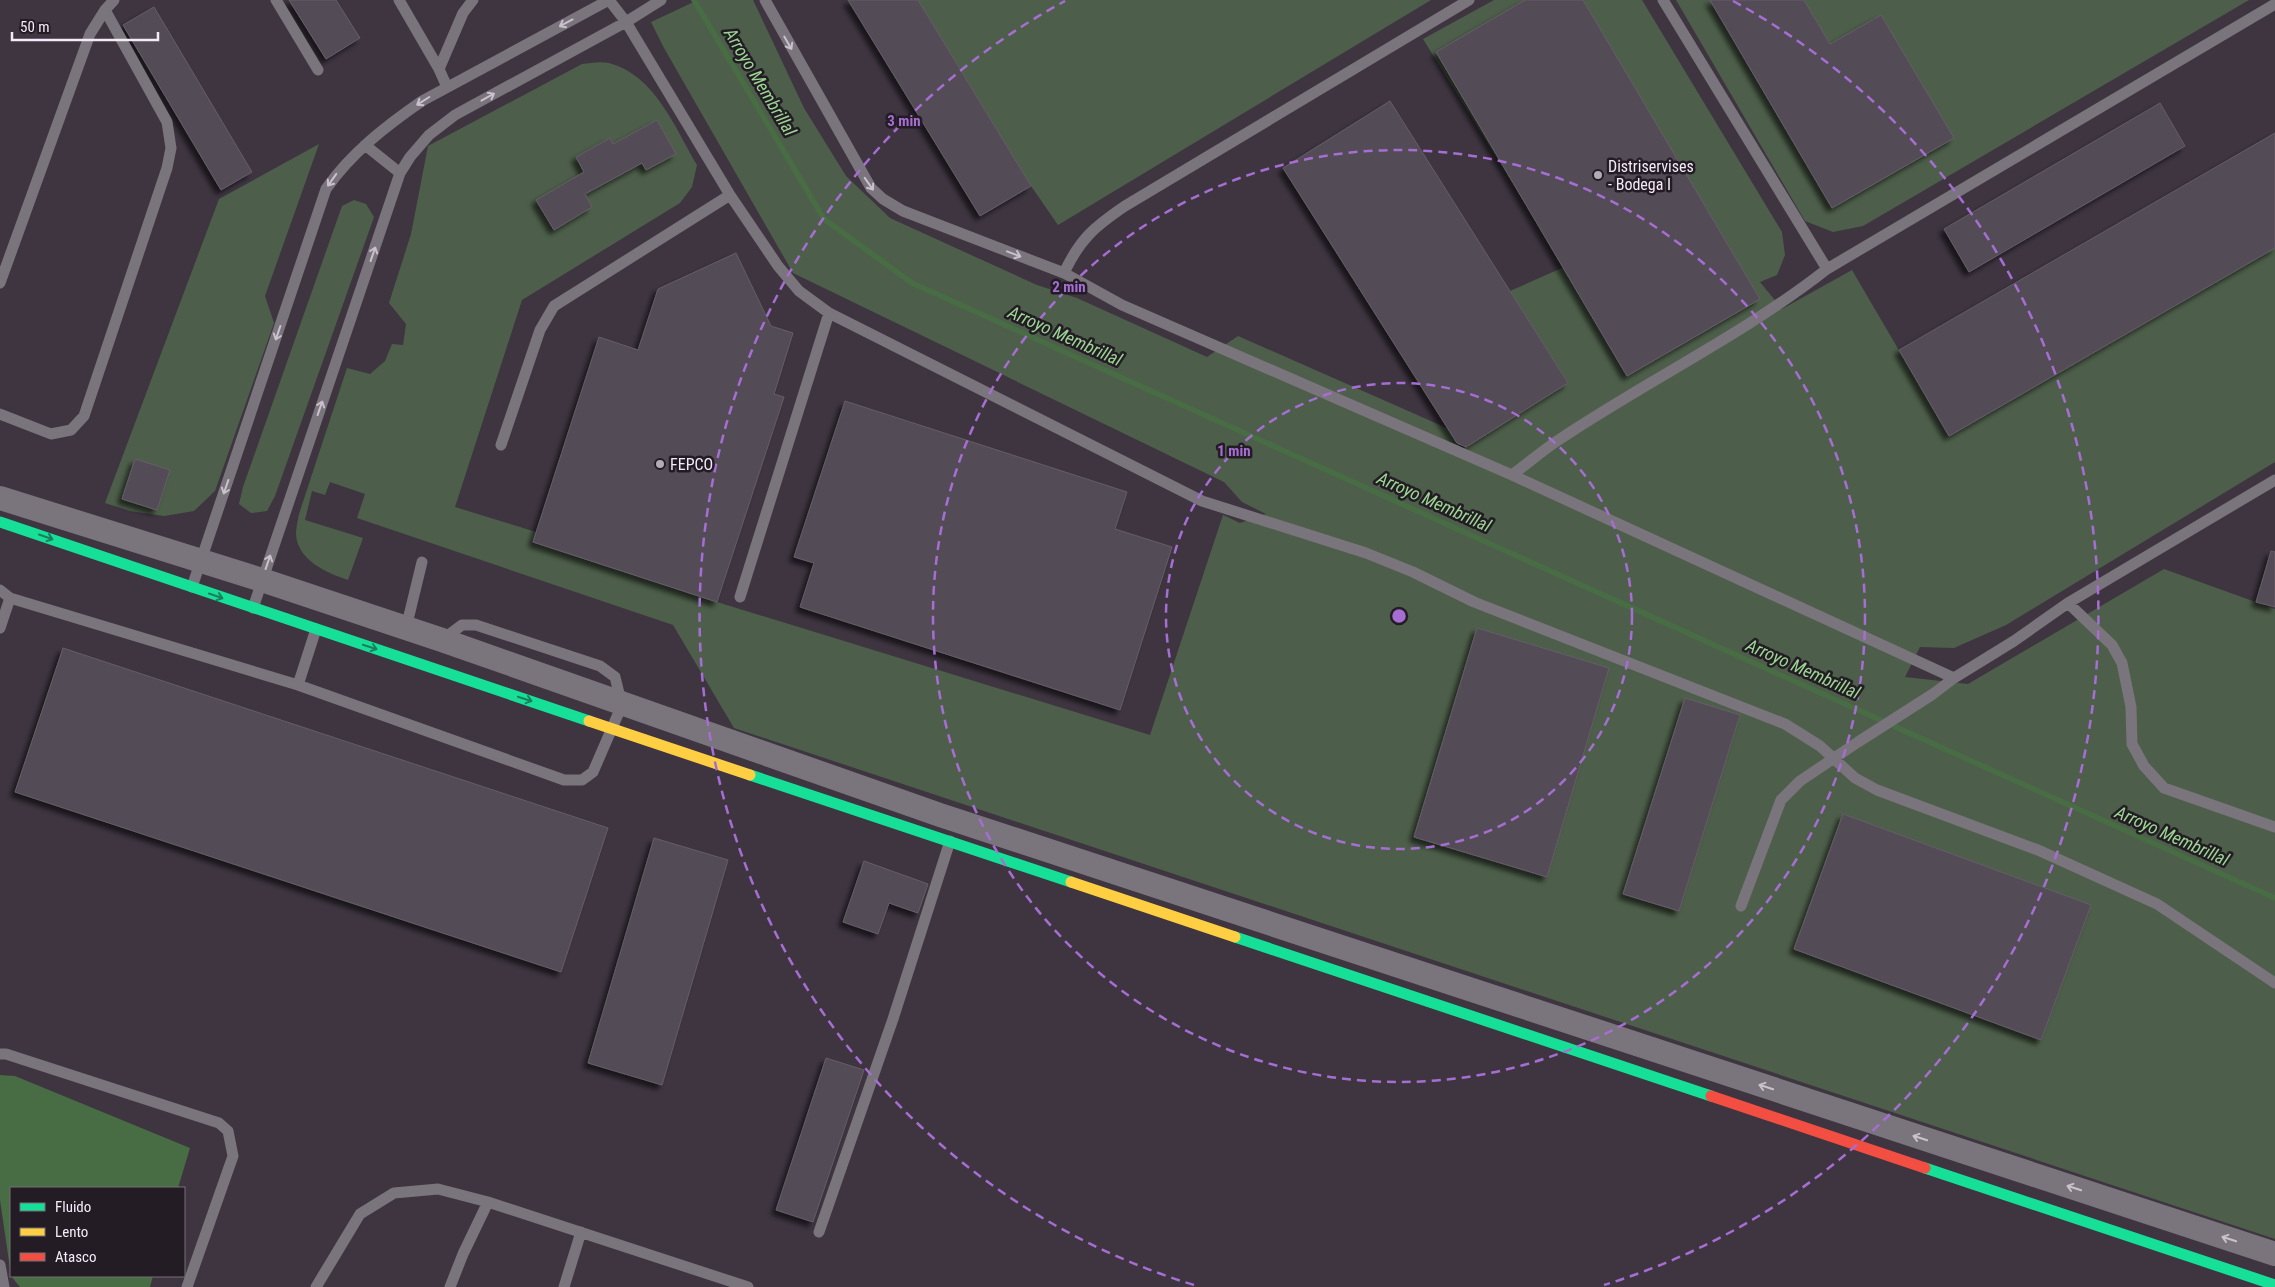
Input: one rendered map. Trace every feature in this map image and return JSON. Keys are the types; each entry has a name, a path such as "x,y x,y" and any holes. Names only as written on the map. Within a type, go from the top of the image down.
{"street":[{"path":"0,498 262,580 442,640 622,705 940,815 2275,1254"},
{"path":"0,522 2275,1285"},
{"path":"1425,1000 1431,977"}],"lane":[{"path":"0,283 90,34 105,10 114,0"},
{"path":"276,0 318,70"},
{"path":"399,0 439,69 447,87"},
{"path":"439,69 463,12 473,0"},
{"path":"192,587 326,189 342,166 396,119 447,87 609,0 626,22 730,195 799,291 829,313 1202,501 1366,553 1413,572 1474,602 1785,724 1820,746 1854,778 1876,790 2038,850 2157,904 2275,983"},
{"path":"765,0 871,188 903,210 1064,274 1122,305 1512,475 1954,678"},
{"path":"1064,274 1075,250 1096,225 1469,0"},
{"path":"1663,0 1827,269"},
{"path":"252,608 400,173 410,157 429,135 455,115 626,22 656,3"},
{"path":"1512,475 1557,441 1744,327 1827,269 2275,4"},
{"path":"0,414 51,434 71,430 84,416 167,168 171,148 167,122 105,10"},
{"path":"365,145 400,173"},
{"path":"501,445 540,330 554,306 730,195"},
{"path":"740,597 829,313"},
{"path":"1741,906 1781,800 1800,781 1832,758 1933,694 1954,678 2014,641 2068,603 2275,480"},
{"path":"406,628 422,562"},
{"path":"0,590 10,598 298,686 564,780 582,780 593,772 622,705"},
{"path":"0,628 10,598"},
{"path":"2068,603 2112,644 2122,663 2131,707 2132,744 2144,766 2151,774 2164,788 2275,827"},
{"path":"298,686 316,629"},
{"path":"819,1232 893,1019 950,841"},
{"path":"0,1054 6,1054 219,1123 228,1131 233,1156 187,1287"},
{"path":"316,1287 360,1214 394,1193 438,1189 488,1202 748,1287"},
{"path":"450,1287 463,1254 488,1202"},
{"path":"564,1287 581,1232"},
{"path":"0,1265 4,1287"}],"shaded area":[{"path":"698,0 753,0 804,108 846,176 890,218 1037,285 1077,298 1207,357 1238,336 1449,429 1462,449 1568,383 1510,291 1564,267 1423,39 1494,0 1642,0 1782,232 1785,255 1777,275 1760,282 1782,309 1852,270 1949,436 2275,248 2275,462 2006,625 1954,648 1920,647 1905,677 1968,684 2164,569 2275,609 2275,1239 734,728 673,625 357,518 365,494 330,482 325,495 312,491 305,520 363,538 348,580 331,574 314,564 302,551 298,543 296,531 299,514 347,368 370,374 385,361 392,344 403,345 406,324 389,303 411,234 428,146 582,64 609,63 625,69 639,79 662,105 697,165 692,187 680,203 522,300 455,507 536,532 533,542 717,602 1150,735 1223,515 1240,523 1266,514 1242,502 1224,482 793,273 651,22"},
{"path":"918,0 1431,0 1058,225 1031,186"},
{"path":"1676,0 2249,0 1863,226 1833,232 1805,221"},
{"path":"319,144 265,296 274,323 215,491 194,511 164,516 130,511 105,503 219,199"},
{"path":"354,200 366,204 374,217 275,496 267,511 251,513 239,504 243,487 342,206"},
{"path":"0,1075 15,1076 190,1148 178,1187 10,1187 10,1268 0,1200"},
{"path":"12,1277 153,1277 150,1287 20,1287"}],"building":[{"path":"289,0 336,0 360,38 326,59"},
{"path":"848,0 918,0 1031,186 980,216"},
{"name":"Distriservises - Bodega I","path":"1525,0 1583,0 1760,299 1627,376 1436,52"},
{"path":"1710,0 1804,0 1830,44 1881,15 1954,138 1832,208"},
{"path":"154,7 252,172 221,190 123,25"},
{"path":"1390,101 1568,383 1466,447 1457,443 1283,168"},
{"path":"2160,103 2185,146 1969,272 1944,229"},
{"path":"657,120 676,154 646,170 642,163 585,194 592,207 554,230 536,200 584,172 576,157 610,138 613,144"},
{"path":"2275,133 2275,248 1949,436 1899,350"},
{"name":"FEPCO","path":"736,253 771,326 793,333 774,394 784,397 717,602 533,542 599,337 638,350 658,289"},
{"path":"845,401 1127,492 1115,529 1172,547 1120,710 800,607 814,563 794,557"},
{"path":"135,459 170,470 157,510 122,499"},
{"path":"2271,551 2275,552 2275,607 2256,602"},
{"path":"1477,628 1609,668 1547,877 1414,837"},
{"path":"63,648 608,828 561,972 15,792"},
{"path":"1685,698 1740,715 1679,911 1623,894"},
{"path":"1843,814 2091,905 2041,1040 1794,949"},
{"path":"654,838 728,860 662,1085 588,1063"},
{"path":"864,861 928,884 918,913 889,903 878,934 843,922"},
{"path":"826,1058 864,1070 813,1222 776,1210"}],"waterway":[{"name":"Arroyo Membrillal","path":"694,0 824,219 912,283 2275,898"}],"traffic: fast":[{"path":"0,522 589,721"},
{"path":"750,775 1071,882"},
{"path":"1235,937 1711,1096"},
{"path":"1925,1168 2275,1285"}],"traffic: slow":[{"path":"589,721 750,775"},
{"path":"1071,882 1235,937"}],"traffic: jam":[{"path":"1711,1096 1925,1168"}],"place":[{"name":"Distriservises - Bodega I","path":"1598,175"},
{"name":"FEPCO","path":"660,464"}]}
